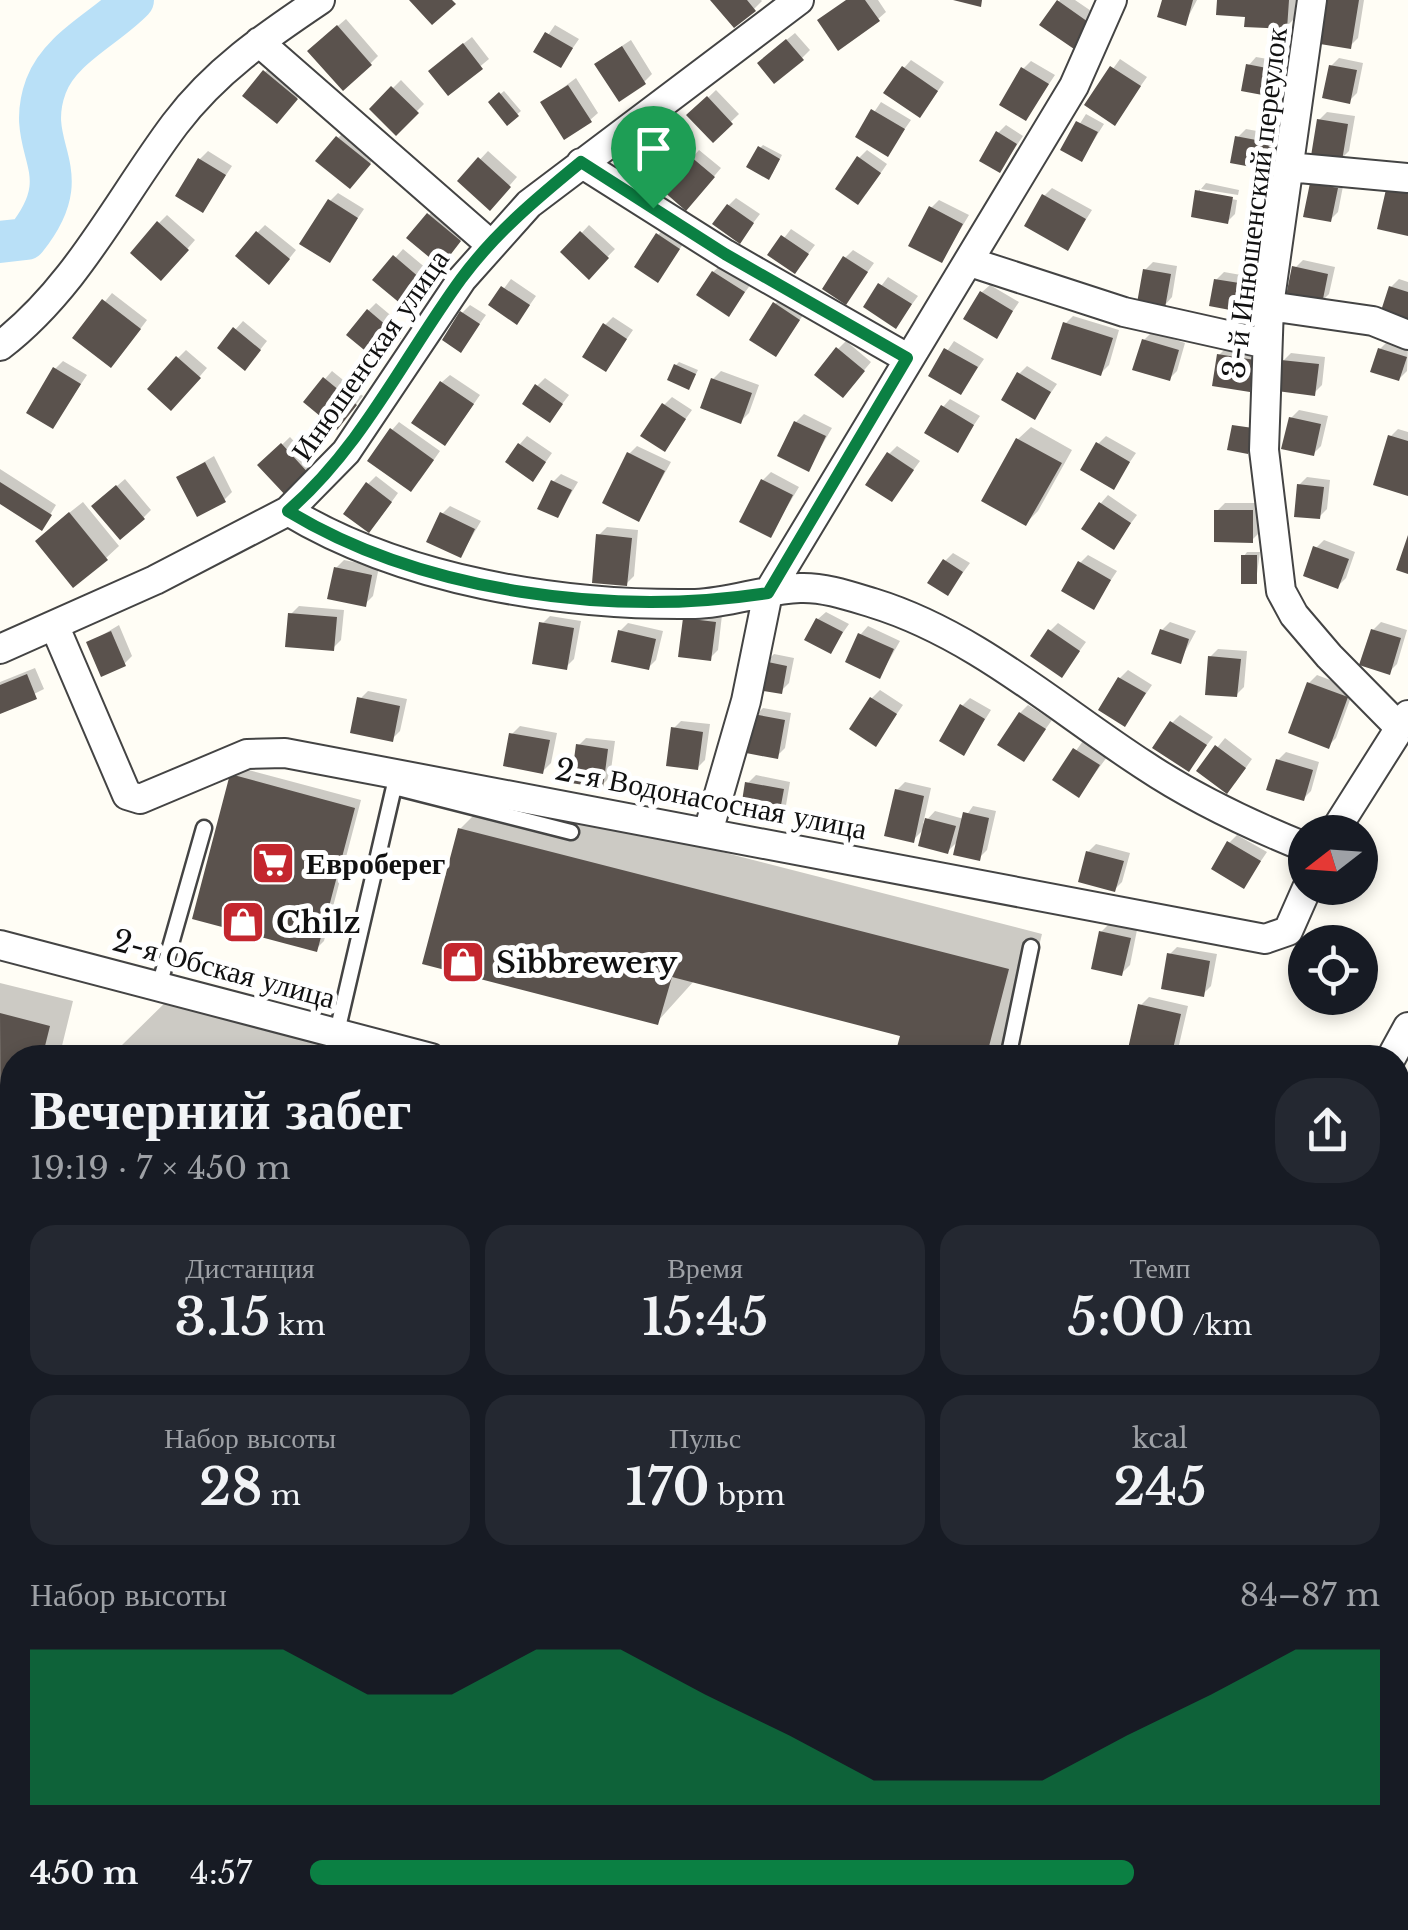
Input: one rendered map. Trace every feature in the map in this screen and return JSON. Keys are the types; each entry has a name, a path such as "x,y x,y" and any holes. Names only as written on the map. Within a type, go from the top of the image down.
{"street":[{"path":"0,346 34,320 111,222 175,124 228,63 320,0"},
{"name":"Инюшенская улица","path":"0,649 55,627 288,511 346,452 490,244 530,204 800,0"},
{"path":"708,832 746,701 768,593 1074,86 1112,0"},
{"name":"3-й Инюшенский переулок","path":"1312,0 1266,344 1264,450 1281,591 1294,615 1329,656 1404,721"},
{"path":"259,42 490,244"},
{"path":"581,162 725,254 907,358"},
{"path":"1288,167 1408,178"},
{"path":"970,262 1124,312 1266,344"},
{"path":"1270,306 1373,322 1408,335"},
{"path":"288,511 314,527 381,553 454,578 520,592 697,604 820,588 913,616 950,634 1147,767 1231,817 1288,840"},
{"name":"2-я Водонасосная улица","path":"55,627 127,795 140,799 247,754 286,753 1265,939 1288,931 1299,905"},
{"path":"1345,815 1404,721"},
{"name":"2-я Обская улица","path":"0,945 384,1045"}],"lane":[{"path":"337,1032 394,787 571,832"},
{"path":"160,986 204,828"},
{"path":"1011,1045 1031,947"}],"building":[{"path":"409,0 452,0 456,4 432,25"},
{"path":"710,0 747,0 756,11 734,28"},
{"path":"846,0 865,0 880,21 838,51 817,20"},
{"path":"953,0 982,0 981,7"},
{"path":"1057,0 1091,24 1074,49 1039,25"},
{"path":"1162,0 1193,0 1186,26 1157,17"},
{"path":"1217,0 1289,0 1287,29 1244,27 1245,17 1216,15"},
{"path":"1327,0 1359,0 1351,49 1320,44"},
{"path":"337,25 372,65 343,91 307,51"},
{"path":"545,32 573,48 561,68 533,52"},
{"path":"786,39 804,60 774,84 757,63"},
{"path":"463,43 483,69 448,96 428,71"},
{"path":"622,46 646,84 619,102 594,64"},
{"path":"1246,64 1283,71 1279,98 1241,91"},
{"path":"1329,65 1357,70 1350,104 1322,98"},
{"path":"902,66 938,91 920,118 883,93"},
{"path":"1110,66 1141,86 1115,126 1084,105"},
{"path":"1021,67 1049,84 1026,121 999,105"},
{"path":"263,70 298,99 277,124 242,96"},
{"path":"568,85 592,122 564,140 540,102"},
{"path":"391,86 419,113 396,136 369,109"},
{"path":"499,92 519,116 507,126 488,102"},
{"path":"707,96 733,124 713,143 686,115"},
{"path":"871,109 905,129 888,157 855,137"},
{"path":"1317,119 1348,124 1342,161 1311,156"},
{"path":"1076,121 1098,132 1082,162 1060,150"},
{"path":"996,131 1017,144 1000,173 979,161"},
{"path":"336,136 371,164 350,189 315,161"},
{"path":"1235,136 1272,143 1268,170 1230,163"},
{"path":"758,146 780,159 769,180 746,167"},
{"path":"690,156 715,177 686,211 662,190"},
{"path":"857,156 881,173 858,205 835,189"},
{"path":"478,157 511,187 490,211 457,181"},
{"path":"198,158 226,175 203,213 175,196"},
{"path":"1310,183 1338,188 1331,222 1303,217"},
{"path":"1387,185 1408,190 1408,236 1377,229"},
{"path":"1195,190 1233,197 1228,224 1191,217"},
{"path":"1042,194 1086,219 1068,251 1024,226"},
{"path":"328,199 358,218 330,263 299,244"},
{"path":"727,204 754,223 740,244 712,224"},
{"path":"929,206 963,224 942,263 908,246"},
{"path":"427,213 461,241 441,267 406,238"},
{"path":"157,221 189,250 161,281 130,253"},
{"path":"256,231 290,259 269,285 235,256"},
{"path":"580,231 609,258 589,280 560,252"},
{"path":"656,233 680,249 658,283 634,267"},
{"path":"781,235 809,254 795,274 767,255"},
{"path":"393,255 427,284 407,309 372,280"},
{"path":"843,256 868,272 846,305 822,289"},
{"path":"1292,266 1328,274 1322,304 1286,296"},
{"path":"1143,269 1171,274 1165,308 1137,303"},
{"path":"712,271 745,292 729,317 696,295"},
{"path":"1214,279 1252,285 1246,313 1209,306"},
{"path":"878,283 912,304 896,329 863,307"},
{"path":"501,286 530,305 517,325 488,305"},
{"path":"1389,286 1408,292 1408,326 1379,317"},
{"path":"980,291 1013,311 997,339 963,319"},
{"path":"102,299 141,329 111,368 72,338"},
{"path":"773,302 800,320 776,357 749,340"},
{"path":"367,309 401,338 380,363 346,335"},
{"path":"460,311 480,324 461,353 442,340"},
{"path":"1063,322 1113,338 1101,376 1051,359"},
{"path":"603,323 627,339 606,372 582,357"},
{"path":"233,327 261,350 245,371 217,348"},
{"path":"1142,339 1179,350 1170,381 1132,370"},
{"path":"836,347 865,371 843,398 814,375"},
{"path":"944,348 978,367 961,395 928,376"},
{"path":"1378,348 1407,357 1399,381 1370,372"},
{"path":"1217,354 1255,360 1250,392 1212,386"},
{"path":"176,356 201,378 171,411 147,389"},
{"path":"1281,360 1319,364 1315,396 1277,391"},
{"path":"674,364 696,374 689,390 667,380"},
{"path":"53,367 81,384 53,429 26,413"},
{"path":"1017,372 1051,392 1035,420 1001,400"},
{"path":"323,377 357,405 337,430 303,402"},
{"path":"711,378 752,393 741,424 700,408"},
{"path":"440,381 474,404 445,446 411,423"},
{"path":"535,384 563,404 550,423 522,404"},
{"path":"662,403 686,419 665,452 640,436"},
{"path":"941,405 974,425 958,453 924,433"},
{"path":"1289,417 1321,424 1314,456 1281,449"},
{"path":"794,421 826,436 809,472 777,456"},
{"path":"1232,425 1253,428 1248,454 1227,450"},
{"path":"390,428 434,460 411,492 367,461"},
{"path":"1388,435 1408,441 1408,496 1373,485"},
{"path":"1016,438 1062,463 1026,526 981,501"},
{"path":"1096,442 1130,462 1114,490 1080,470"},
{"path":"281,443 311,476 288,498 257,465"},
{"path":"518,443 546,462 533,482 505,462"},
{"path":"627,452 665,471 639,522 602,503"},
{"path":"887,452 914,470 892,502 865,485"},
{"path":"205,462 226,502 197,517 176,477"},
{"path":"761,479 793,495 771,538 739,522"},
{"path":"551,480 572,490 558,518 537,509"},
{"path":"0,482 52,515 42,531 0,504"},
{"path":"366,482 392,502 369,533 343,514"},
{"path":"1297,484 1324,487 1320,519 1294,517"},
{"path":"116,485 145,519 120,540 91,506"},
{"path":"1099,502 1131,523 1114,550 1081,529"},
{"path":"1214,510 1253,510 1253,543 1214,542"},
{"path":"69,512 108,560 73,588 35,541"},
{"path":"440,512 475,529 461,558 426,542"},
{"path":"596,534 632,538 627,586 592,583"},
{"path":"1408,535 1408,574 1396,570"},
{"path":"1313,546 1349,559 1338,589 1303,576"},
{"path":"1241,555 1257,555 1257,584 1241,584"},
{"path":"943,559 963,572 948,596 927,583"},
{"path":"1078,561 1111,580 1094,610 1061,591"},
{"path":"334,567 372,575 366,607 327,599"},
{"path":"288,613 337,617 334,651 285,647"},
{"path":"683,618 716,622 711,661 678,657"},
{"path":"816,618 843,632 831,654 804,640"},
{"path":"539,622 574,628 567,670 532,664"},
{"path":"1048,629 1080,651 1062,678 1030,656"},
{"path":"1160,629 1189,639 1181,664 1151,654"},
{"path":"1371,629 1401,638 1390,675 1359,665"},
{"path":"618,630 656,639 649,670 611,662"},
{"path":"111,631 126,666 101,677 86,642"},
{"path":"858,633 894,649 880,679 845,662"},
{"path":"1208,656 1241,659 1237,697 1205,695"},
{"path":"763,661 787,666 782,694 758,690"},
{"path":"27,674 37,699 0,714 0,685"},
{"path":"1118,677 1146,693 1125,727 1098,710"},
{"path":"1307,682 1348,697 1329,749 1288,733"},
{"path":"357,697 400,706 393,742 350,733"},
{"path":"870,697 897,714 876,747 849,729"},
{"path":"960,704 985,719 964,756 939,741"},
{"path":"1019,712 1046,729 1024,762 997,745"},
{"path":"753,714 785,720 778,759 746,753"},
{"path":"1170,721 1207,745 1189,772 1152,748"},
{"path":"671,727 703,732 698,770 666,766"},
{"path":"509,733 550,740 543,774 503,766"},
{"path":"576,744 608,749 603,788 571,783"},
{"path":"1215,745 1246,768 1227,794 1196,771"},
{"path":"1073,748 1100,765 1079,798 1052,780"},
{"path":"1276,759 1313,770 1304,801 1266,790"},
{"name":"Евроберег","path":"230,774 355,808 317,952 192,919"},
{"path":"745,782 784,789 778,821 740,814"},
{"path":"895,789 924,796 914,843 884,836"},
{"path":"963,812 989,818 980,861 953,855"},
{"path":"925,818 956,826 948,854 918,846"},
{"path":"458,828 1009,969 989,1045 898,1045 900,1036 672,977 658,1025 422,964"},
{"path":"1227,841 1261,861 1244,889 1211,869"},
{"path":"1086,851 1124,861 1115,892 1078,882"},
{"path":"1099,931 1131,938 1122,976 1091,969"},
{"path":"1167,953 1210,961 1204,997 1161,989"},
{"path":"1138,1004 1181,1014 1174,1045 1129,1045"},
{"path":"0,1013 50,1026 45,1045 0,1045"}],"waterway":[{"path":"0,242 26,239 42,215 49,195 51,177 41,108 53,73 73,49 133,0"}],"place":[{"name":"Евроберег","path":"273,863"},
{"name":"Chilz","path":"243,922"},
{"name":"Sibbrewery","path":"463,962"}],"route":[{"path":"581,162 653,208 907,358 768,593 697,604 520,592 454,578 381,553 314,527 288,511 315,488 346,452 462,279 530,204 581,162"}]}
